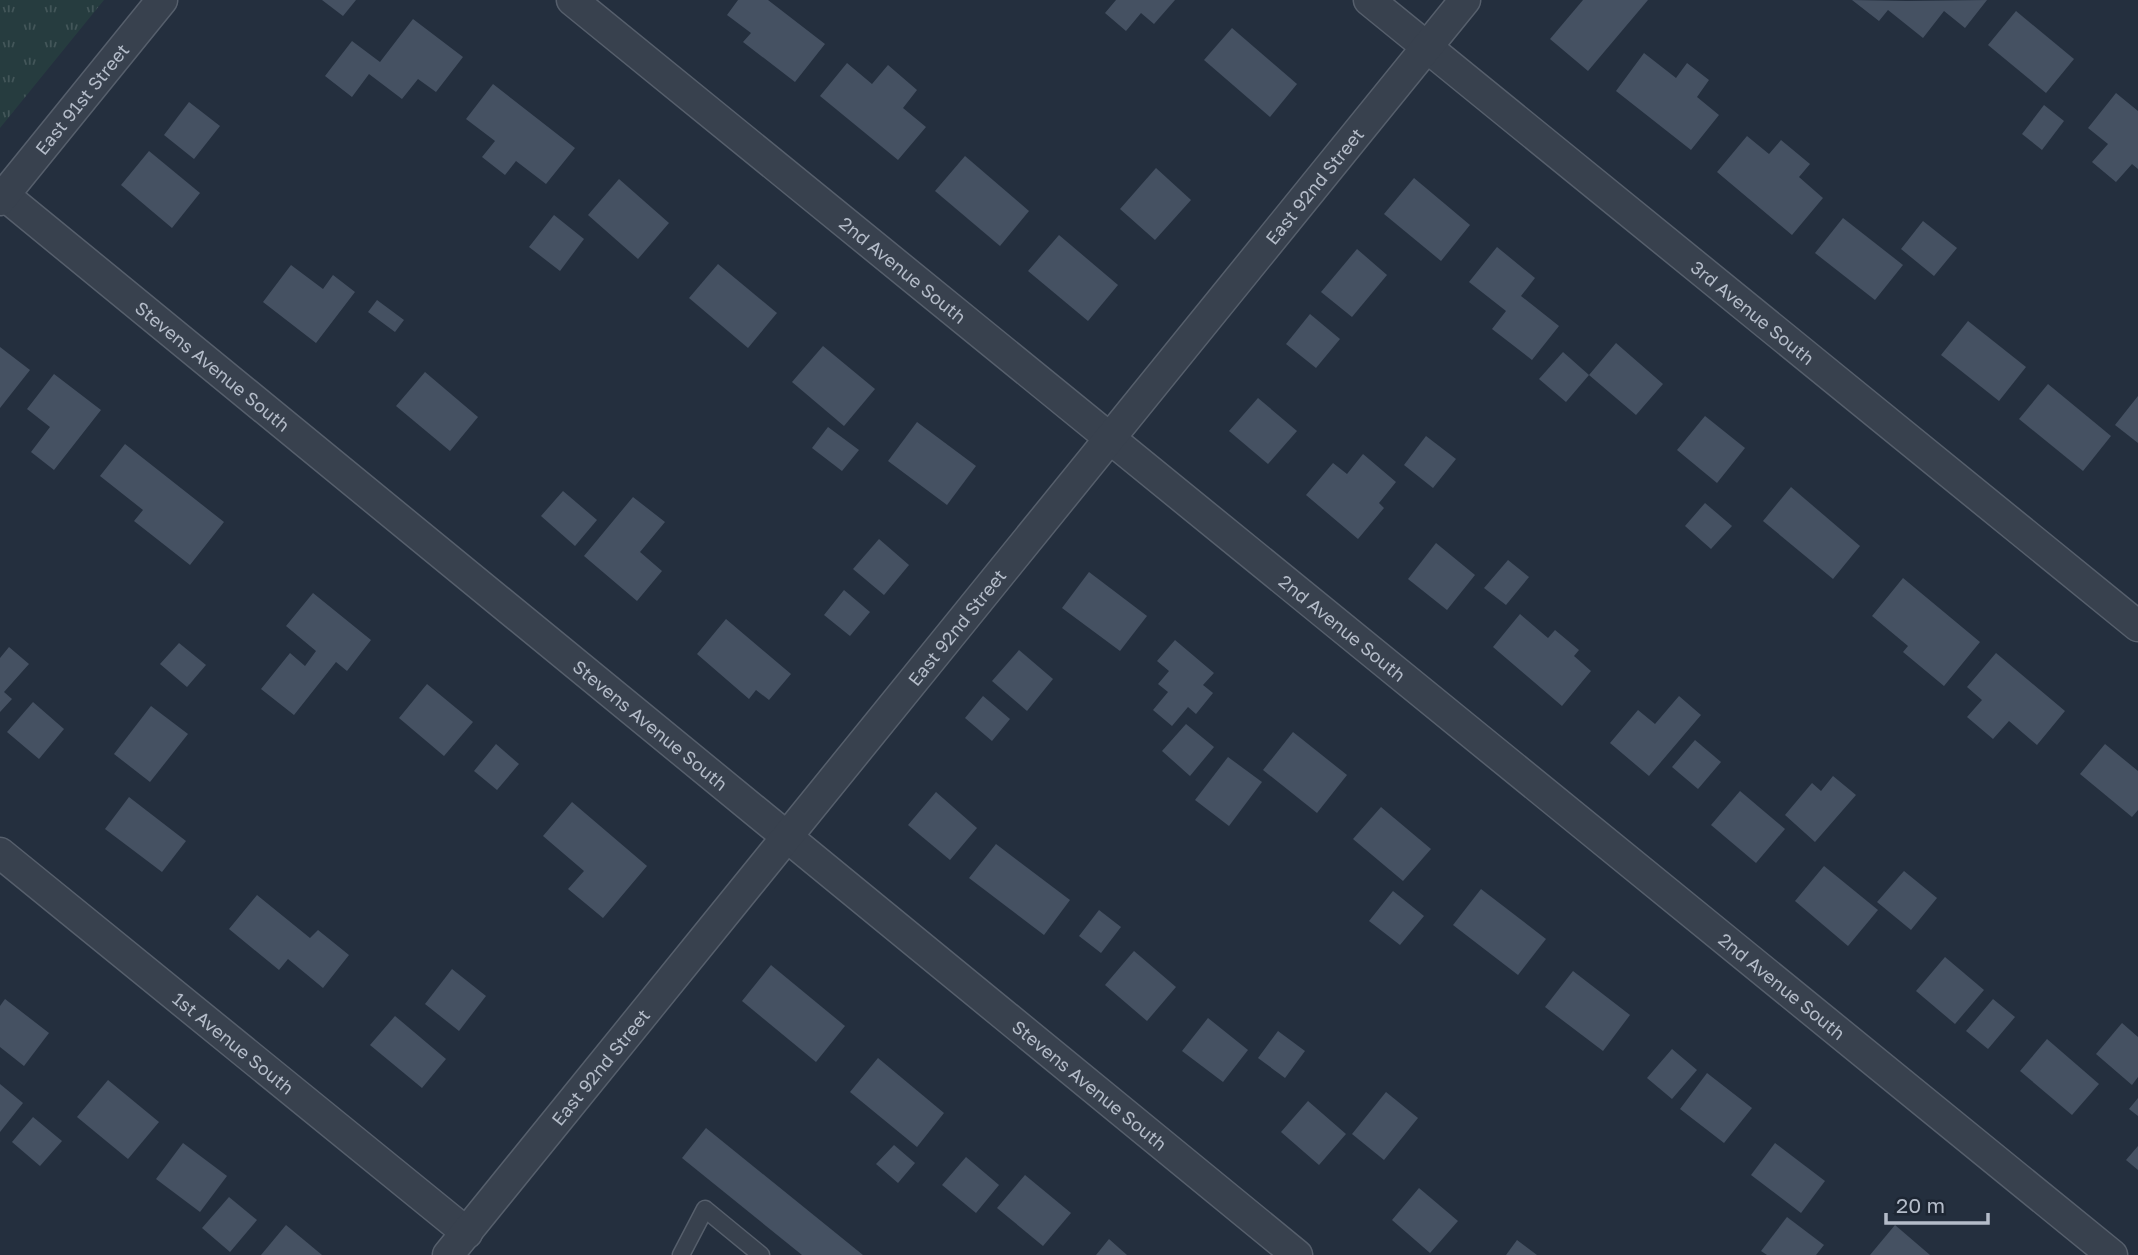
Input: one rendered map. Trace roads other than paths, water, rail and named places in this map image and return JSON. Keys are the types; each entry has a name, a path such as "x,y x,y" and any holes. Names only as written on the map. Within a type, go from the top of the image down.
{"street":[{"name":"East 91st Street","path":"1,195 162,0"},
{"name":"2nd Avenue South","path":"572,0 2112,1255"},
{"name":"3rd Avenue South","path":"1369,0 2138,626"},
{"name":"East 92nd Street","path":"457,1244 1465,0"},
{"name":"Stevens Avenue South","path":"1,195 1297,1255"},
{"name":"1st Avenue South","path":"0,853 457,1244"}],"lane":[{"path":"681,1255 705,1209 761,1255"}]}
